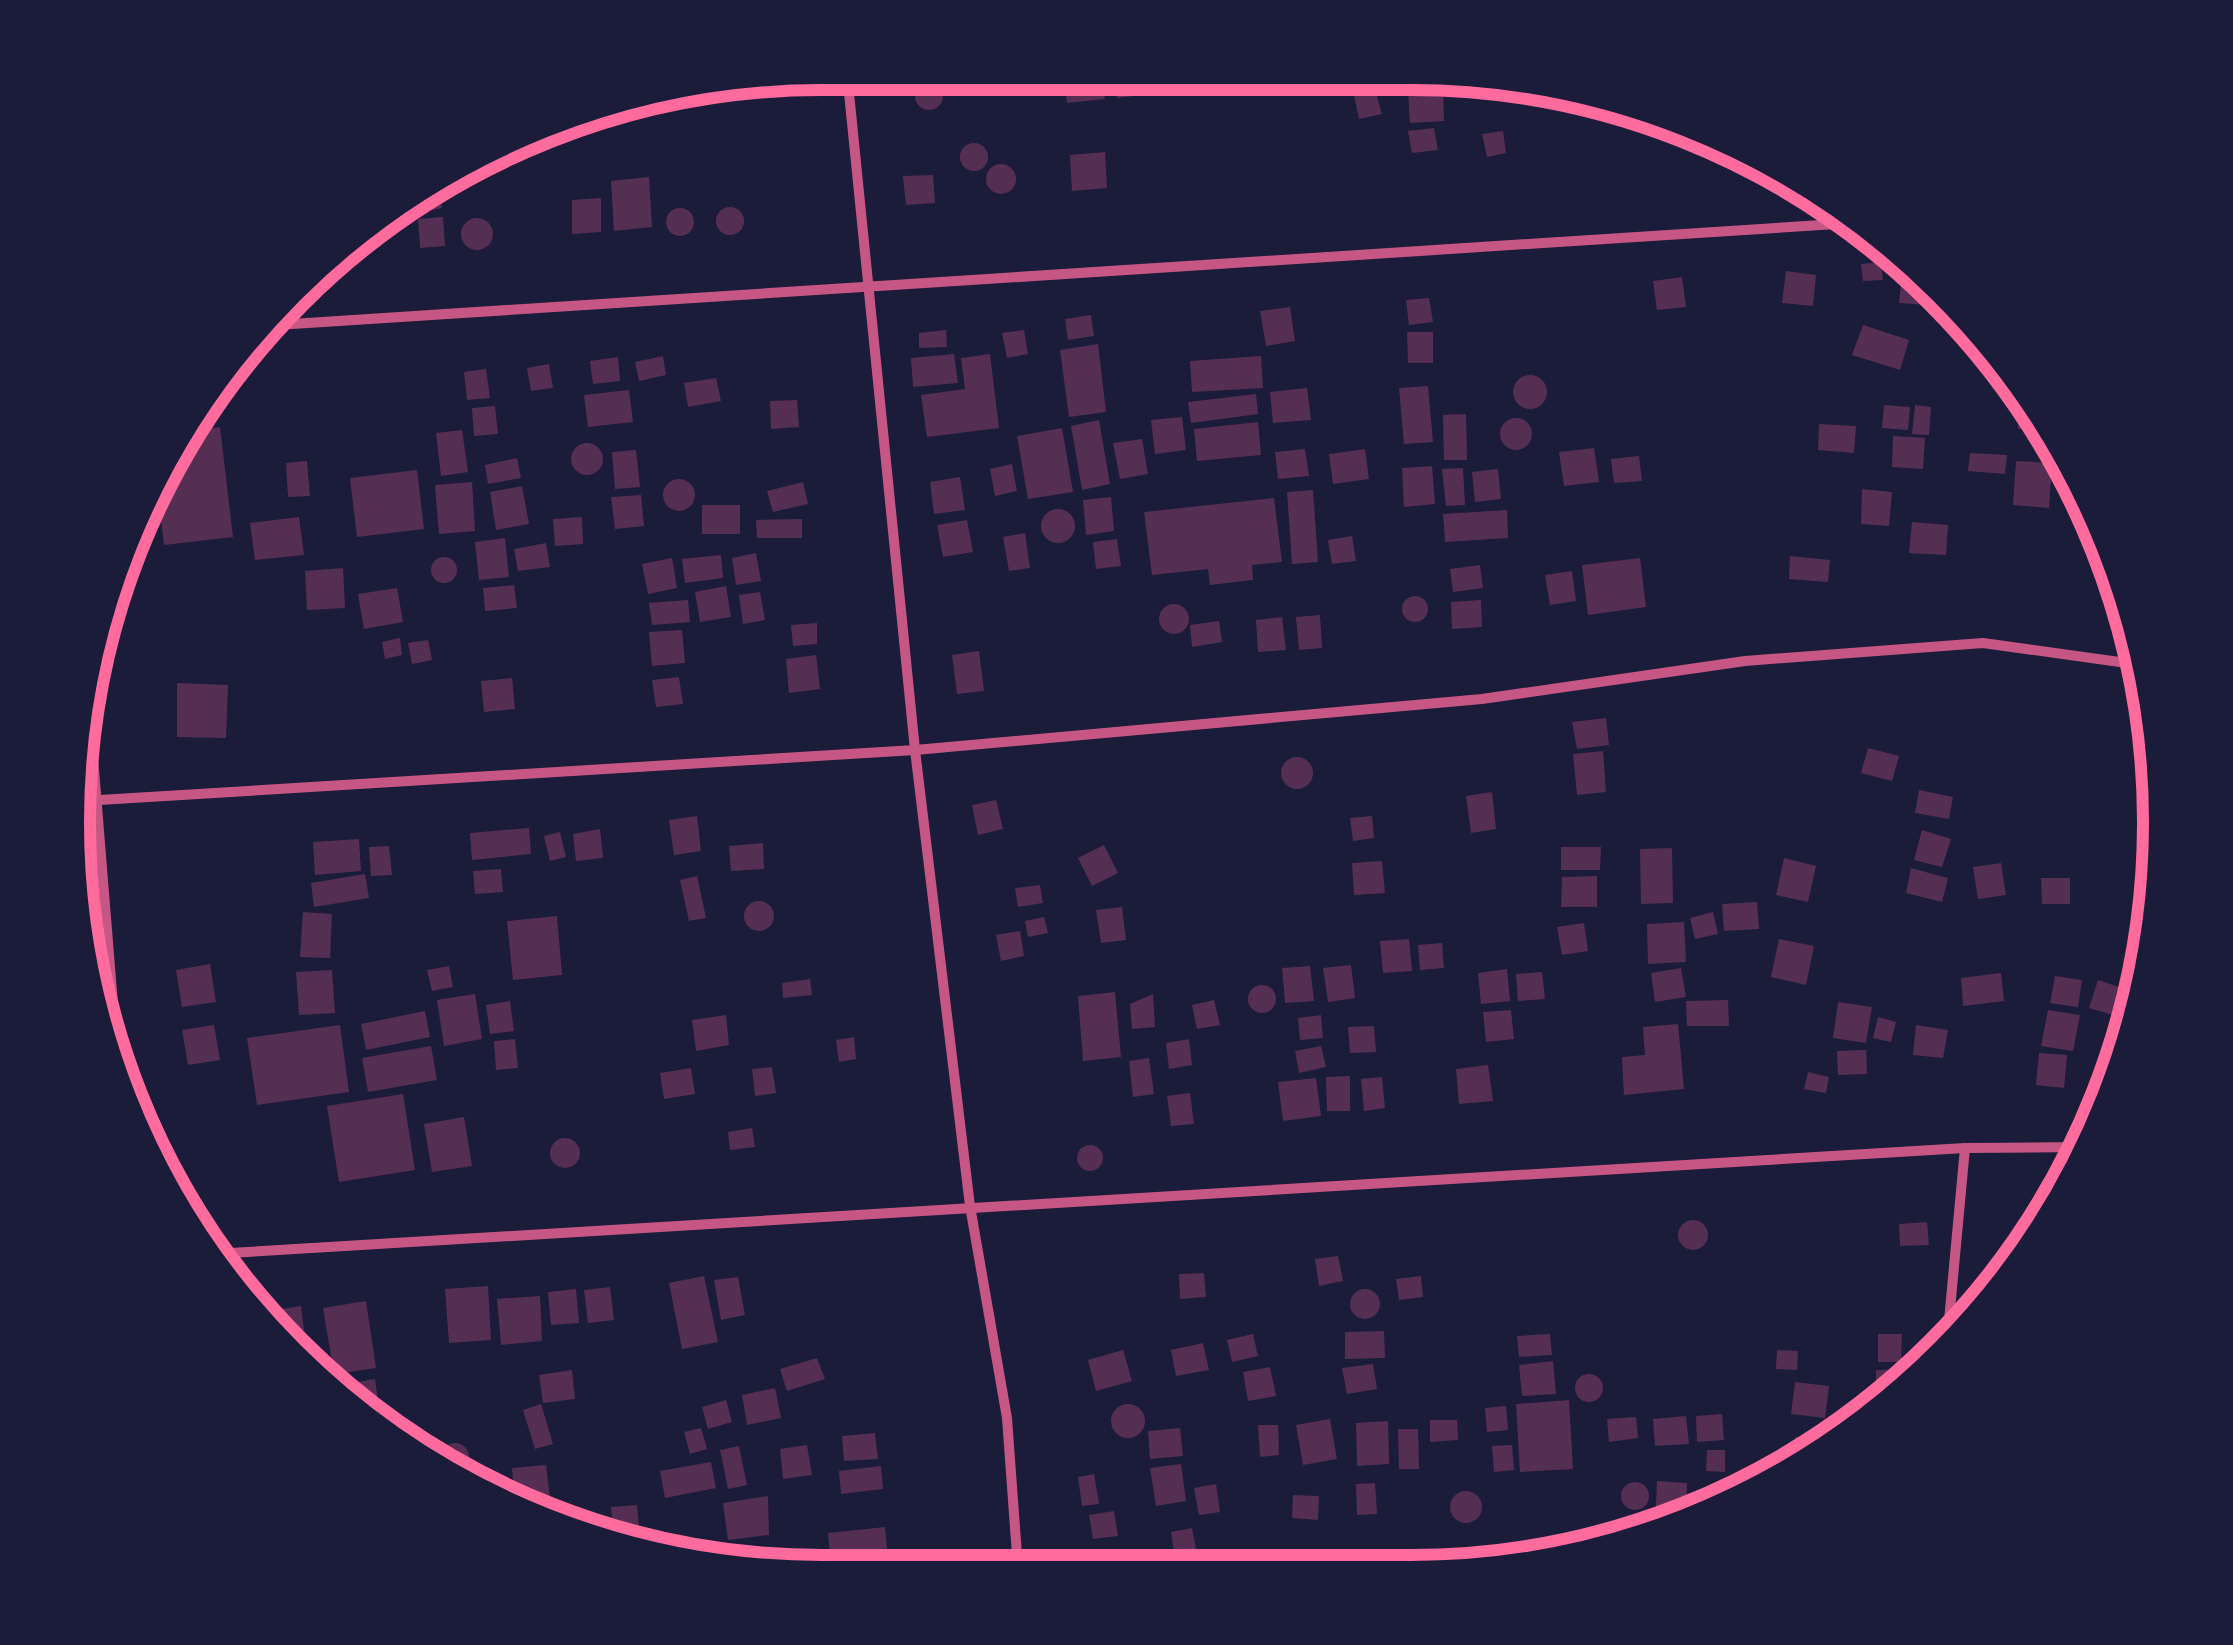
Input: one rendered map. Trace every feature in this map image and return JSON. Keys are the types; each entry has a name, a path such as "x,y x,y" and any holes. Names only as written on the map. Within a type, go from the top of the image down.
{"street":[{"path":"849,90 915,750 970,1206 1007,1418 1017,1555"},
{"path":"287,324 1831,223"},
{"path":"91,800 915,750 1482,699 1744,661 1983,643 2125,663"},
{"path":"93,764 113,1002"},
{"path":"230,1253 1965,1148 2067,1146"},
{"path":"1950,1316 1965,1148"}],"building":[{"path":"917,90 942,91 942,101 934,109 924,109 916,101"},
{"path":"1065,90 1104,90 1105,99 1067,103"},
{"path":"1116,90 1149,90 1150,94 1117,98"},
{"path":"1375,90 1382,114 1359,119 1354,95"},
{"path":"1408,90 1443,91 1444,121 1410,123"},
{"path":"1434,128 1438,150 1412,153 1408,131"},
{"path":"1503,131 1506,153 1487,157 1482,134"},
{"path":"974,143 984,147 988,157 984,167 974,171 964,167 960,157 964,147"},
{"path":"1105,152 1107,188 1072,191 1070,155"},
{"path":"1001,164 1011,169 1016,179 1011,189 1001,194 991,189 986,179 991,169"},
{"path":"933,175 935,203 906,205 903,176"},
{"path":"649,177 652,227 614,231 611,181"},
{"path":"440,198 442,208 416,213"},
{"path":"601,198 601,232 572,234 572,200"},
{"path":"730,207 740,211 744,221 740,231 730,235 720,231 716,221 720,211"},
{"path":"680,208 690,212 694,222 690,232 680,236 670,232 666,222 670,212"},
{"path":"443,217 445,246 420,248 418,219"},
{"path":"477,218 488,223 493,234 488,245 477,250 466,245 461,234 466,223"},
{"path":"1881,262 1883,280 1863,281 1861,264"},
{"path":"1786,271 1816,275 1813,306 1782,303"},
{"path":"1682,277 1686,307 1657,310 1653,281"},
{"path":"1901,280 1928,305 1899,303"},
{"path":"1429,298 1433,322 1409,325 1406,300"},
{"path":"1290,307 1295,341 1266,346 1260,311"},
{"path":"1091,315 1094,336 1068,340 1065,319"},
{"path":"1863,325 1909,340 1900,370 1852,355"},
{"path":"946,330 947,347 919,348 919,333"},
{"path":"1024,330 1028,354 1007,358 1002,333"},
{"path":"1407,332 1433,332 1433,363 1408,363"},
{"path":"1098,344 1106,412 1069,417 1060,350"},
{"path":"954,354 958,383 913,387 911,358"},
{"path":"990,354 999,428 927,437 921,395 965,389 961,358"},
{"path":"663,356 666,375 639,381 635,362"},
{"path":"1261,356 1263,388 1192,392 1190,361"},
{"path":"618,357 620,381 593,384 590,361"},
{"path":"549,364 553,388 531,391 527,368"},
{"path":"486,369 490,398 467,400 464,372"},
{"path":"1530,375 1542,380 1547,392 1542,404 1530,409 1518,404 1513,392 1518,380"},
{"path":"716,378 721,401 688,407 684,383"},
{"path":"1428,386 1433,442 1404,444 1399,388"},
{"path":"1307,388 1311,420 1273,423 1270,392"},
{"path":"629,390 633,422 588,427 584,395"},
{"path":"1256,394 1258,414 1191,423 1188,402"},
{"path":"797,400 799,427 771,429 770,401"},
{"path":"1884,405 1910,407 1908,430 1882,428"},
{"path":"1915,405 1931,407 1929,435 1912,434"},
{"path":"495,406 498,434 474,436 472,408"},
{"path":"1466,414 1467,460 1444,460 1443,415"},
{"path":"2019,415 2028,429 2018,429"},
{"path":"1182,417 1186,450 1155,454 1151,420"},
{"path":"1516,418 1527,423 1532,434 1527,445 1516,450 1505,445 1500,434 1505,423"},
{"path":"1099,420 1110,484 1082,490 1071,426"},
{"path":"1258,422 1261,455 1197,461 1194,429"},
{"path":"1819,424 1856,426 1854,453 1818,450"},
{"path":"220,427 233,537 164,545 160,512 205,429"},
{"path":"1062,428 1073,492 1028,499 1017,436"},
{"path":"462,430 468,472 441,476 436,433"},
{"path":"1893,436 1925,438 1923,469 1892,467"},
{"path":"1142,439 1148,474 1120,479 1113,443"},
{"path":"587,443 598,448 603,459 598,470 587,475 576,470 571,459 576,448"},
{"path":"1594,448 1599,482 1564,486 1559,452"},
{"path":"1305,449 1309,476 1278,479 1275,452"},
{"path":"1365,449 1369,479 1333,484 1329,454"},
{"path":"636,450 640,487 615,489 612,452"},
{"path":"1970,453 2007,455 2005,474 1968,471"},
{"path":"1639,456 1642,481 1614,483 1611,459"},
{"path":"517,458 521,478 488,484 485,465"},
{"path":"307,461 310,496 288,497 286,463"},
{"path":"2016,461 2048,463 2052,469 2049,508 2013,505"},
{"path":"1012,464 1017,491 995,496 990,469"},
{"path":"1432,466 1435,504 1404,507 1402,468"},
{"path":"1463,468 1465,505 1446,506 1442,469"},
{"path":"1498,469 1501,499 1475,502 1472,472"},
{"path":"417,470 424,529 357,537 350,478"},
{"path":"960,477 965,510 934,514 930,482"},
{"path":"679,479 690,484 695,495 690,506 679,511 668,506 663,495 668,484"},
{"path":"472,482 475,531 439,534 435,485"},
{"path":"803,482 808,504 773,512 767,491"},
{"path":"522,486 529,524 496,530 490,492"},
{"path":"1862,489 1892,492 1889,526 1861,524"},
{"path":"1313,490 1318,562 1292,564 1287,492"},
{"path":"641,495 644,526 615,529 611,497"},
{"path":"1111,497 1114,531 1086,535 1083,500"},
{"path":"1274,498 1282,562 1252,565 1253,580 1210,585 1208,569 1152,575 1144,512"},
{"path":"702,505 740,505 740,534 702,534"},
{"path":"1058,509 1070,514 1075,526 1070,538 1058,543 1046,538 1041,526 1046,514"},
{"path":"1507,510 1508,538 1445,542 1443,514"},
{"path":"299,517 304,555 255,560 250,523"},
{"path":"582,517 583,544 555,546 553,519"},
{"path":"802,519 802,538 757,538 756,520"},
{"path":"967,520 973,552 943,557 937,525"},
{"path":"1912,522 1948,525 1946,555 1909,553"},
{"path":"1025,533 1030,568 1009,571 1003,537"},
{"path":"1352,536 1356,561 1332,564 1328,540"},
{"path":"505,538 509,577 479,580 475,542"},
{"path":"1117,539 1121,566 1096,569 1093,542"},
{"path":"546,543 550,567 518,571 514,549"},
{"path":"756,553 761,581 736,585 732,558"},
{"path":"721,555 723,578 685,583 682,559"},
{"path":"1790,556 1830,560 1828,582 1789,579"},
{"path":"444,557 453,561 457,570 453,579 444,583 435,579 431,570 435,561"},
{"path":"672,558 677,588 648,594 642,564"},
{"path":"1640,558 1646,607 1588,615 1582,565"},
{"path":"1480,565 1483,588 1453,592 1450,569"},
{"path":"343,568 345,608 307,610 305,571"},
{"path":"1572,571 1576,601 1550,605 1545,575"},
{"path":"514,585 517,608 485,611 483,588"},
{"path":"726,586 731,617 700,622 695,592"},
{"path":"397,588 403,622 364,629 358,594"},
{"path":"760,592 765,620 743,624 739,595"},
{"path":"1415,596 1424,600 1428,609 1424,618 1415,622 1406,618 1402,609 1406,600"},
{"path":"688,600 690,622 652,625 649,603"},
{"path":"1481,600 1482,627 1452,629 1451,602"},
{"path":"1174,604 1185,608 1189,619 1185,630 1174,634 1163,630 1159,619 1163,608"},
{"path":"1320,615 1322,648 1299,650 1296,617"},
{"path":"1282,617 1286,650 1258,652 1256,620"},
{"path":"1219,621 1222,642 1192,647 1190,625"},
{"path":"817,623 817,644 793,646 791,625"},
{"path":"682,630 685,663 652,666 649,632"},
{"path":"400,638 402,655 385,659 382,642"},
{"path":"428,640 432,660 412,664 408,643"},
{"path":"979,651 984,691 957,694 952,655"},
{"path":"816,655 820,689 789,693 786,659"},
{"path":"679,677 683,704 656,707 652,680"},
{"path":"512,678 515,709 484,712 481,681"},
{"path":"177,683 228,685 226,738 177,737"},
{"path":"1606,718 1609,745 1577,749 1572,722"},
{"path":"1868,748 1899,756 1892,781 1861,773"},
{"path":"1603,751 1606,792 1577,795 1573,754"},
{"path":"1297,757 1308,762 1313,773 1308,784 1297,789 1286,784 1281,773 1286,762"},
{"path":"1919,790 1953,797 1949,819 1915,813"},
{"path":"1492,792 1496,829 1471,833 1466,796"},
{"path":"996,800 1003,829 978,835 972,805"},
{"path":"697,816 701,851 674,855 669,820"},
{"path":"1372,816 1374,838 1353,841 1350,818"},
{"path":"529,828 531,854 472,860 470,833"},
{"path":"600,829 603,858 576,861 573,834"},
{"path":"1922,830 1951,839 1942,867 1914,860"},
{"path":"560,832 566,857 550,861 544,836"},
{"path":"359,839 361,871 315,875 313,842"},
{"path":"763,843 764,869 731,871 729,846"},
{"path":"1104,845 1118,873 1092,886 1078,858"},
{"path":"389,846 392,875 371,876 369,847"},
{"path":"1561,847 1601,847 1600,870 1561,870"},
{"path":"1672,848 1673,903 1641,904 1640,849"},
{"path":"1784,858 1816,866 1808,902 1776,895"},
{"path":"1382,861 1385,893 1354,895 1352,863"},
{"path":"2001,863 2006,895 1978,899 1973,867"},
{"path":"1911,868 1948,878 1942,902 1906,893"},
{"path":"501,869 503,892 475,894 473,871"},
{"path":"365,874 369,898 314,907 311,883"},
{"path":"697,876 706,918 689,921 680,880"},
{"path":"1597,876 1597,907 1561,907 1562,877"},
{"path":"2041,878 2070,878 2070,904 2042,904"},
{"path":"1040,885 1043,903 1018,907 1015,888"},
{"path":"759,901 770,905 774,916 770,927 759,931 748,927 744,916 748,905"},
{"path":"1757,902 1759,929 1724,931 1722,904"},
{"path":"1122,907 1126,940 1101,943 1096,910"},
{"path":"303,912 332,914 330,958 300,957"},
{"path":"1713,912 1718,934 1695,939 1690,918"},
{"path":"557,916 562,975 513,980 507,921"},
{"path":"1044,917 1048,933 1028,937 1025,921"},
{"path":"1684,922 1686,962 1648,964 1647,924"},
{"path":"1584,923 1588,951 1562,955 1557,927"},
{"path":"1020,931 1024,956 1001,961 996,935"},
{"path":"1409,939 1412,971 1383,973 1380,941"},
{"path":"1779,939 1814,946 1806,985 1771,977"},
{"path":"1442,943 1444,968 1420,970 1418,945"},
{"path":"210,964 216,1002 182,1007 176,970"},
{"path":"1351,965 1355,998 1328,1002 1323,968"},
{"path":"449,966 453,987 432,991 427,970"},
{"path":"1310,966 1314,1001 1285,1003 1282,968"},
{"path":"1681,968 1686,997 1655,1002 1651,973"},
{"path":"1507,969 1510,1001 1481,1004 1478,973"},
{"path":"332,970 335,1013 299,1015 296,972"},
{"path":"1542,972 1545,999 1518,1001 1516,974"},
{"path":"2001,973 2004,1001 1963,1006 1961,978"},
{"path":"2055,976 2082,980 2078,1007 2050,1003"},
{"path":"810,979 812,995 783,998 782,983"},
{"path":"2098,980 2124,988 2117,1016 2089,1008"},
{"path":"1262,985 1272,989 1276,999 1272,1009 1262,1013 1252,1009 1248,999 1252,989"},
{"path":"1115,992 1121,1057 1083,1061 1078,996"},
{"path":"475,994 482,1039 444,1046 437,1000"},
{"path":"1153,994 1155,1027 1132,1029 1130,1004"},
{"path":"1214,1000 1220,1025 1197,1029 1192,1005"},
{"path":"1728,1000 1729,1026 1687,1026 1686,1001"},
{"path":"510,1001 514,1031 490,1034 486,1005"},
{"path":"1838,1002 1872,1007 1866,1043 1833,1038"},
{"path":"1511,1010 1514,1039 1486,1042 1483,1012"},
{"path":"2048,1010 2080,1015 2073,1051 2041,1046"},
{"path":"425,1011 430,1037 366,1050 361,1024"},
{"path":"726,1015 729,1045 696,1051 692,1020"},
{"path":"1321,1015 1323,1038 1300,1040 1298,1018"},
{"path":"1878,1017 1896,1022 1891,1042 1873,1038"},
{"path":"1678,1024 1684,1089 1624,1095 1622,1057 1645,1055 1643,1027"},
{"path":"214,1025 220,1060 188,1065 182,1030"},
{"path":"340,1025 349,1092 257,1105 247,1038"},
{"path":"1916,1025 1948,1030 1943,1058 1913,1055"},
{"path":"1374,1026 1376,1052 1350,1053 1348,1027"},
{"path":"854,1037 856,1059 839,1062 836,1040"},
{"path":"515,1039 518,1068 496,1070 494,1041"},
{"path":"1189,1039 1192,1065 1169,1069 1166,1043"},
{"path":"431,1046 437,1080 368,1092 362,1058"},
{"path":"1321,1046 1326,1067 1299,1073 1295,1051"},
{"path":"1866,1050 1867,1074 1838,1075 1837,1051"},
{"path":"2039,1053 2067,1055 2064,1088 2036,1085"},
{"path":"1149,1058 1154,1094 1133,1097 1129,1061"},
{"path":"1488,1065 1493,1101 1459,1104 1456,1069"},
{"path":"772,1067 776,1093 755,1096 752,1069"},
{"path":"691,1068 695,1094 664,1099 660,1073"},
{"path":"1808,1072 1829,1077 1826,1093 1804,1089"},
{"path":"1350,1076 1350,1111 1327,1111 1326,1077"},
{"path":"1382,1077 1385,1108 1364,1111 1361,1079"},
{"path":"1316,1078 1321,1116 1283,1121 1278,1082"},
{"path":"1190,1093 1194,1124 1171,1126 1167,1096"},
{"path":"403,1094 415,1170 339,1182 327,1106"},
{"path":"464,1117 472,1166 432,1172 424,1124"},
{"path":"752,1128 755,1147 730,1150 728,1132"},
{"path":"565,1138 576,1142 580,1153 576,1164 565,1168 554,1164 550,1153 554,1142"},
{"path":"1090,1145 1100,1148 1100,1168 1090,1171 1080,1168 1077,1158 1080,1148"},
{"path":"1693,1220 1703,1225 1708,1235 1703,1245 1693,1250 1683,1245 1678,1235 1683,1225"},
{"path":"1927,1222 1929,1245 1900,1246 1899,1224"},
{"path":"1338,1256 1343,1281 1319,1286 1315,1259"},
{"path":"1204,1273 1206,1297 1180,1299 1179,1274"},
{"path":"704,1276 718,1342 682,1349 669,1283"},
{"path":"1421,1276 1423,1297 1399,1300 1396,1279"},
{"path":"738,1277 745,1315 721,1320 714,1280"},
{"path":"488,1286 491,1340 449,1343 445,1289"},
{"path":"610,1287 614,1320 588,1323 584,1290"},
{"path":"576,1289 579,1323 551,1325 548,1292"},
{"path":"1365,1289 1379,1298 1380,1304 1371,1318 1365,1319 1351,1310 1350,1304 1359,1290"},
{"path":"540,1296 542,1341 501,1345 497,1299"},
{"path":"366,1301 376,1368 340,1373 333,1366 323,1308"},
{"path":"301,1306 304,1330 297,1331 277,1310"},
{"path":"1384,1331 1385,1358 1345,1359 1345,1332"},
{"path":"1253,1334 1258,1356 1232,1362 1227,1340"},
{"path":"1550,1334 1552,1355 1519,1357 1517,1336"},
{"path":"1878,1334 1902,1334 1901,1362 1878,1362"},
{"path":"1203,1343 1209,1370 1176,1376 1171,1350"},
{"path":"1123,1350 1132,1381 1096,1391 1088,1360"},
{"path":"1777,1350 1798,1351 1797,1370 1776,1369"},
{"path":"817,1358 825,1379 787,1391 780,1369"},
{"path":"1553,1361 1556,1394 1522,1396 1519,1365"},
{"path":"1373,1364 1377,1389 1347,1394 1342,1368"},
{"path":"1270,1367 1276,1396 1248,1401 1243,1372"},
{"path":"1897,1369 1876,1387 1876,1370"},
{"path":"572,1370 575,1399 543,1403 539,1375"},
{"path":"1589,1374 1599,1378 1603,1388 1599,1398 1589,1402 1579,1398 1575,1388 1579,1378"},
{"path":"375,1379 379,1405 377,1404 352,1383"},
{"path":"1795,1382 1829,1386 1825,1418 1791,1414"},
{"path":"775,1388 781,1418 747,1425 742,1395"},
{"path":"726,1400 732,1422 708,1429 702,1407"},
{"path":"1569,1400 1573,1469 1520,1472 1516,1404"},
{"path":"541,1404 553,1444 535,1449 523,1410"},
{"path":"1128,1404 1140,1409 1145,1421 1140,1433 1128,1438 1116,1433 1111,1421 1116,1409"},
{"path":"1506,1406 1508,1430 1487,1432 1485,1408"},
{"path":"1722,1414 1724,1440 1697,1442 1696,1416"},
{"path":"1686,1416 1689,1444 1655,1446 1653,1419"},
{"path":"1636,1417 1638,1438 1609,1442 1607,1419"},
{"path":"1330,1419 1337,1459 1303,1465 1296,1425"},
{"path":"1430,1420 1457,1420 1458,1440 1430,1442"},
{"path":"1388,1421 1389,1464 1357,1466 1356,1423"},
{"path":"1258,1425 1278,1425 1279,1455 1260,1457"},
{"path":"701,1428 707,1449 690,1454 684,1432"},
{"path":"1180,1428 1183,1456 1150,1459 1148,1431"},
{"path":"1398,1429 1418,1429 1419,1469 1399,1469"},
{"path":"875,1433 878,1459 844,1461 842,1436"},
{"path":"1811,1436 1795,1445 1795,1437"},
{"path":"455,1443 468,1452 467,1463 444,1449"},
{"path":"807,1445 812,1475 783,1479 780,1449"},
{"path":"1512,1445 1514,1470 1494,1472 1492,1446"},
{"path":"739,1446 747,1485 728,1489 720,1450"},
{"path":"1707,1450 1725,1450 1725,1472 1706,1471"},
{"path":"711,1462 716,1488 665,1498 660,1471"},
{"path":"1181,1464 1186,1501 1156,1506 1150,1468"},
{"path":"546,1465 550,1498 541,1499 514,1486 512,1468"},
{"path":"881,1466 883,1489 841,1494 839,1471"},
{"path":"1094,1474 1099,1504 1082,1506 1078,1477"},
{"path":"1657,1481 1687,1483 1686,1501 1656,1512"},
{"path":"1635,1482 1645,1486 1649,1496 1645,1506 1635,1510 1625,1506 1621,1496 1625,1486"},
{"path":"1375,1483 1377,1514 1357,1515 1356,1484"},
{"path":"1216,1484 1220,1512 1199,1515 1194,1488"},
{"path":"1466,1491 1478,1495 1482,1507 1478,1519 1466,1523 1454,1519 1450,1507 1454,1495"},
{"path":"1293,1495 1319,1496 1318,1520 1292,1518"},
{"path":"768,1496 769,1535 728,1540 723,1503"},
{"path":"637,1505 639,1528 612,1524 611,1507"},
{"path":"1114,1511 1118,1536 1093,1539 1089,1515"},
{"path":"885,1527 888,1555 830,1555 828,1533"},
{"path":"1192,1528 1196,1549 1174,1553 1171,1532"}]}
